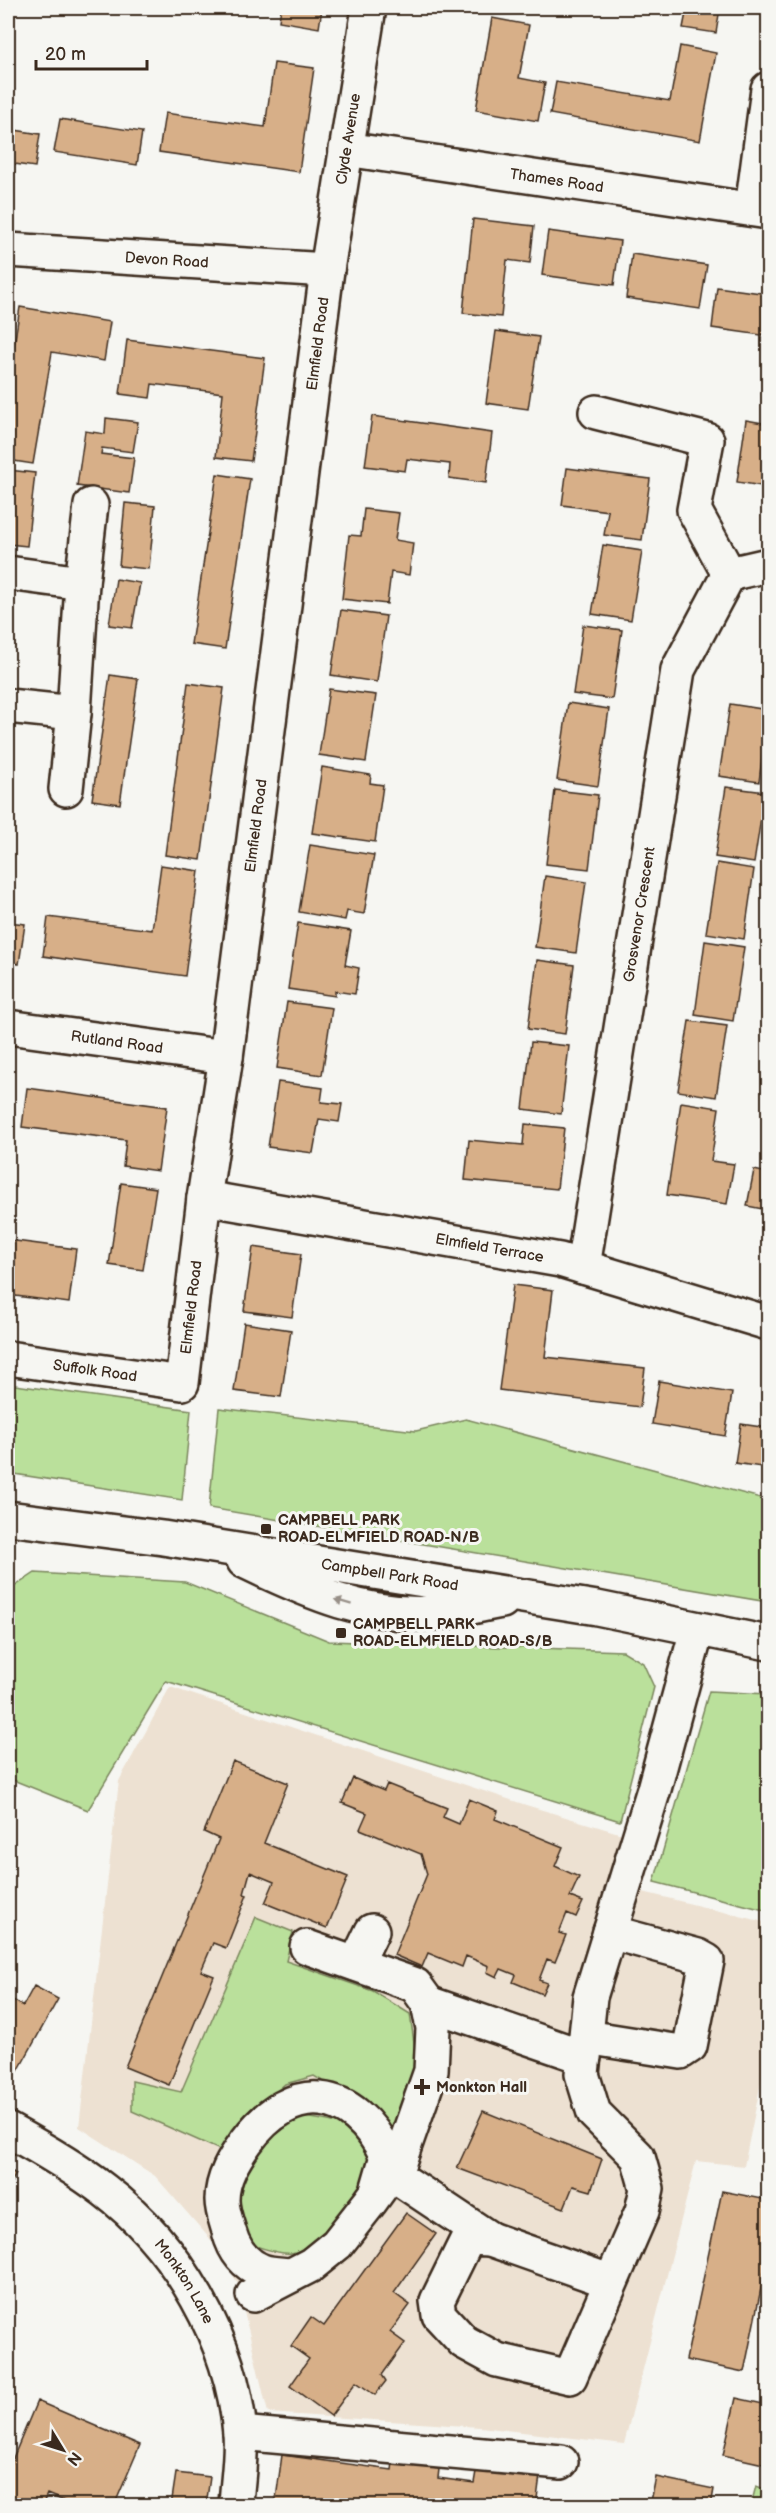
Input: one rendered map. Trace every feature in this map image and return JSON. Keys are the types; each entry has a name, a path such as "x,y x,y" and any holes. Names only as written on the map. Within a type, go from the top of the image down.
{"street":[{"name":"Clyde Avenue","path":"327,270 369,8"},
{"path":"760,211 768,89"},
{"name":"Thames Road","path":"346,149 760,211"},
{"name":"Devon Road","path":"8,250 327,270"},
{"name":"Elmfield Road","path":"182,1383 204,1198 226,1057 327,270"},
{"path":"596,412 707,440 694,510 729,574 768,565"},
{"path":"66,789 74,713 82,583 91,506"},
{"path":"8,573 82,583"},
{"name":"Grosvenor Crescent","path":"583,1267 678,670 729,574"},
{"path":"8,706 74,713"},
{"name":"Rutland Road","path":"8,1027 226,1057"},
{"name":"Elmfield Terrace","path":"204,1198 560,1260 768,1323"},
{"name":"Suffolk Road","path":"8,1358 182,1383"},
{"name":"Campbell Park Road","path":"8,1518 213,1546 525,1596 597,1608 768,1644"},
{"path":"490,2239 468,2238 437,2301 440,2315 464,2342 496,2360 570,2377 609,2281 642,2211 647,2189 638,2157 594,2114 582,2074 590,1997 697,1630"},
{"path":"356,1964 372,1931"},
{"path":"428,2003 585,2047 681,2052 690,2046 707,1961 698,1956 610,1932"},
{"path":"254,2295 311,2265 337,2244 399,2162 431,2071 433,2028 428,2003 416,1985 307,1947"},
{"path":"289,2275 263,2271 238,2255 230,2236 221,2201 224,2183 231,2164 265,2121 295,2100 332,2100 351,2111 378,2137 387,2156 384,2182"},
{"name":"Monkton Lane","path":"8,2130 50,2153 105,2191 160,2243 199,2301 223,2357 240,2433 236,2505"},
{"path":"384,2182 490,2239 609,2281"},
{"path":"240,2433 561,2462"}],"shaded area":[{"name":"Monkton Hall","path":"170,1687 526,1805 655,1844 643,1892 768,1923 768,2047 744,2166 696,2161 624,2444 480,2427 268,2413 237,2282 211,2240 155,2176 79,2127 119,1781"}],"green space":[{"path":"8,1384 191,1410 182,1500 8,1473"},
{"path":"219,1408 416,1431 466,1419 768,1500 768,1602 209,1508"},
{"path":"35,1573 185,1582 329,1641 623,1651 643,1663 654,1687 620,1821 166,1681 88,1810 8,1778 8,1591"},
{"path":"709,1691 768,1694 768,1911 654,1882"},
{"path":"256,1917 293,1932 286,1961 373,1991 410,2014 417,2064 394,2134 347,2095 314,2076 285,2084 239,2125 220,2150 132,2111 132,2081 181,2092"},
{"path":"302,2117 345,2126 365,2141 369,2155 359,2189 348,2208 334,2224 320,2238 305,2248 287,2253 250,2245 238,2219 240,2185 261,2143"},
{"path":"756,2486 768,2490 768,2505 751,2505"}],"building":[{"path":"281,8 322,8 319,28 279,21"},
{"path":"687,8 720,8 716,33 683,28"},
{"path":"492,18 529,25 519,78 545,83 538,121 476,110"},
{"path":"680,46 716,53 700,141 550,114 556,82 670,101"},
{"path":"274,63 314,68 299,172 159,152 165,113 265,127"},
{"path":"60,119 142,132 137,165 54,152"},
{"path":"8,129 40,134 35,167 8,163"},
{"path":"473,219 534,226 530,263 507,260 501,317 463,313"},
{"path":"548,231 620,241 614,285 542,275"},
{"path":"632,254 707,265 700,309 626,298"},
{"path":"717,287 768,294 768,336 712,328"},
{"path":"20,307 110,322 104,361 52,352 33,464 8,460 8,384"},
{"path":"496,331 539,337 528,409 486,403"},
{"path":"127,340 265,358 251,461 216,457 223,393 152,384 150,398 120,394"},
{"path":"372,416 492,433 486,483 449,478 450,464 407,459 405,471 365,466"},
{"path":"106,418 138,422 133,452 102,448 101,454 134,458 129,493 77,486 85,431 105,434"},
{"path":"746,420 768,424 768,487 737,482"},
{"path":"567,468 650,479 642,540 604,535 608,511 562,505"},
{"path":"8,470 35,473 27,546 8,544"},
{"path":"217,474 250,479 225,649 191,644"},
{"path":"125,503 155,506 149,569 119,566"},
{"path":"364,509 399,513 395,540 413,543 409,575 391,572 387,604 342,599 349,535 361,536"},
{"path":"603,545 642,551 631,620 592,614"},
{"path":"116,579 140,583 132,628 109,625"},
{"path":"8,592 12,593 8,620"},
{"path":"341,610 386,616 377,682 331,675"},
{"path":"583,625 622,630 612,699 573,694"},
{"path":"110,675 138,679 120,804 92,800"},
{"path":"188,683 224,688 201,860 165,855"},
{"path":"329,689 376,695 366,762 319,755"},
{"path":"568,703 609,709 598,786 557,780"},
{"path":"730,704 768,710 759,782 719,776"},
{"path":"322,767 371,775 370,783 383,785 375,842 312,833"},
{"path":"726,787 765,792 754,863 715,857"},
{"path":"555,790 598,795 589,869 546,864"},
{"path":"310,845 374,855 364,914 347,911 345,920 299,912"},
{"path":"717,863 754,869 744,939 706,933"},
{"path":"161,865 199,871 185,976 43,956 48,917 152,930"},
{"path":"545,876 586,882 576,953 535,947"},
{"path":"8,922 25,924 19,964 8,962"},
{"path":"298,923 351,931 345,965 359,968 355,994 335,991 335,996 288,989"},
{"path":"705,941 744,947 733,1021 695,1015"},
{"path":"537,960 574,965 565,1034 528,1029"},
{"path":"287,1002 332,1008 322,1075 277,1068"},
{"path":"689,1021 727,1026 716,1097 678,1091"},
{"path":"531,1042 569,1046 561,1114 523,1109"},
{"path":"278,1082 323,1088 321,1102 342,1104 339,1122 319,1119 313,1153 268,1147"},
{"path":"27,1088 167,1107 158,1171 123,1166 126,1140 22,1127"},
{"path":"681,1102 719,1108 711,1161 734,1164 727,1204 667,1195"},
{"path":"525,1124 564,1128 557,1189 465,1180 469,1140 523,1145"},
{"path":"754,1170 768,1173 768,1210 747,1206"},
{"path":"121,1183 156,1188 143,1270 109,1265"},
{"path":"8,1240 76,1249 69,1303 8,1295"},
{"path":"253,1247 301,1254 292,1317 244,1311"},
{"path":"513,1285 553,1290 545,1357 645,1368 640,1407 499,1390"},
{"path":"244,1323 291,1330 281,1397 234,1391"},
{"path":"659,1381 732,1393 725,1436 652,1424"},
{"path":"741,1424 768,1428 768,1468 735,1463"},
{"path":"233,1761 288,1783 264,1843 348,1877 327,1928 265,1903 274,1882 250,1872 244,1894 247,1895 226,1948 213,1943 201,1971 214,1976 169,2085 125,2067 219,1839 204,1832"},
{"path":"353,1778 384,1791 387,1784 447,1808 443,1817 459,1824 469,1799 498,1811 495,1819 563,1847 555,1866 579,1877 570,1897 583,1902 576,1917 567,1913 559,1933 566,1935 555,1962 547,1959 539,1980 547,1983 542,1994 513,1982 516,1975 501,1969 497,1977 487,1972 489,1966 466,1956 462,1967 428,1953 422,1967 394,1955 427,1874 421,1854 360,1829 367,1813 342,1803"},
{"path":"34,1986 58,1999 18,2071 8,2065 8,1997 23,2006"},
{"path":"483,2111 602,2159 591,2191 573,2186 564,2208 457,2168"},
{"path":"8,2169 16,2174 8,2188"},
{"path":"722,2191 768,2200 768,2254 744,2372 686,2360"},
{"path":"406,2213 436,2234 394,2293 410,2305 390,2332 405,2343 382,2375 386,2381 375,2395 356,2382 331,2416 290,2386 309,2359 291,2346 311,2317 324,2326"},
{"path":"736,2398 768,2405 768,2465 723,2455"},
{"path":"37,2401 140,2445 114,2506 68,2506 69,2503 47,2494 42,2506 8,2506 8,2470"},
{"path":"282,2455 392,2470 393,2462 439,2469 438,2478 474,2483 478,2460 541,2468 536,2506 275,2506"},
{"path":"176,2473 210,2477 206,2506 171,2506"},
{"path":"656,2477 714,2489 711,2506 650,2506"}],"place":[{"name":"CAMPBELL PARK ROAD-ELMFIELD ROAD-N/B","path":"266,1529"},
{"name":"CAMPBELL PARK ROAD-ELMFIELD ROAD-S/B","path":"341,1633"},
{"name":"Monkton Hall","path":"422,2087"}]}
